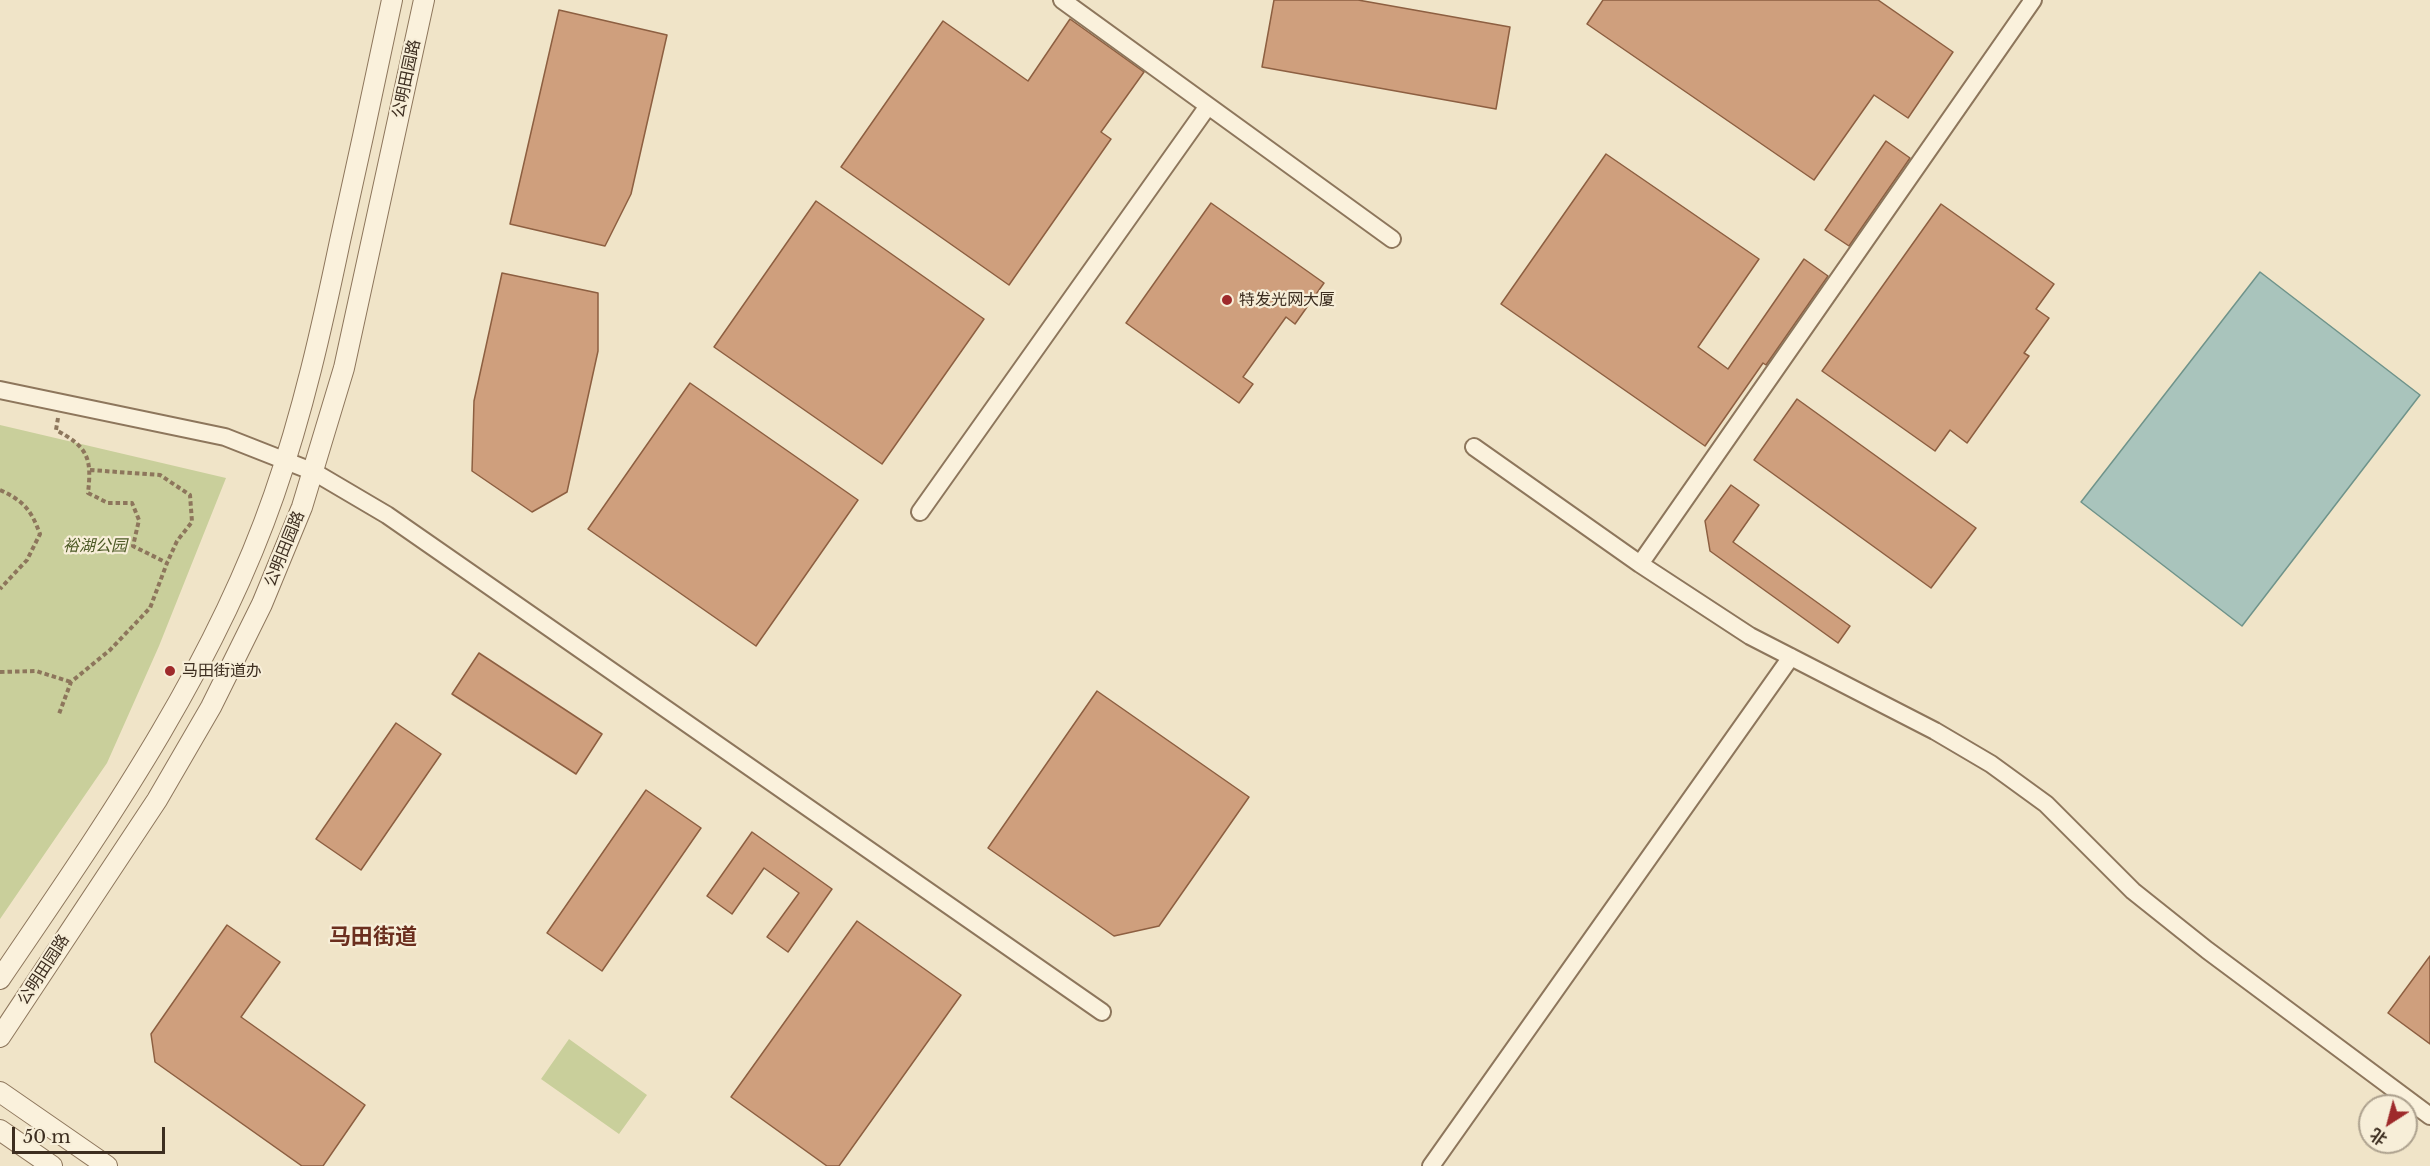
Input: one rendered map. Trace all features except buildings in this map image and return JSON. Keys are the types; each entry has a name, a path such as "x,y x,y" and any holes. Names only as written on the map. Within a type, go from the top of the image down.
{"street":[{"name":"公明田园路","path":"0,979 131,784 185,692 235,591 274,497 315,360 392,0"},
{"name":"公明田园路","path":"0,1037 156,800 211,707 262,604 302,507 344,368 424,0"},
{"path":"1062,0 1392,239"},
{"path":"1640,564 2033,0"},
{"path":"920,512 1208,106"},
{"path":"0,390 225,437 314,472 387,515 1102,1012"},
{"path":"1474,447 1640,564 1750,636 1935,731 1991,764 2046,804 2133,891 2207,950 2430,1116"},
{"path":"1431,1166 1791,657"},
{"path":"0,1092 107,1166"},
{"path":"0,1130 52,1166"}],"path":[{"path":"62,403 56,430 76,440 91,466 88,493 108,503 132,502 139,520 133,546 167,563"},
{"path":"59,714 71,682 110,650 150,608 177,541 192,522 190,495 160,475 90,470"},
{"path":"0,490 17,498 33,514 40,534 27,560 0,589"},
{"path":"0,672 36,671 71,682"}],"green space":[{"name":"裕湖公园","path":"0,425 226,478 159,646 107,763 0,919"},
{"path":"569,1039 647,1095 619,1134 541,1079"}],"water":[{"path":"2260,272 2420,395 2242,626 2081,502"}],"place":[{"name":"特发光网大厦","path":"1227,300"},
{"name":"马田街道办","path":"170,671"}],"district":[{"name":"马田街道","path":"373,938"}]}
